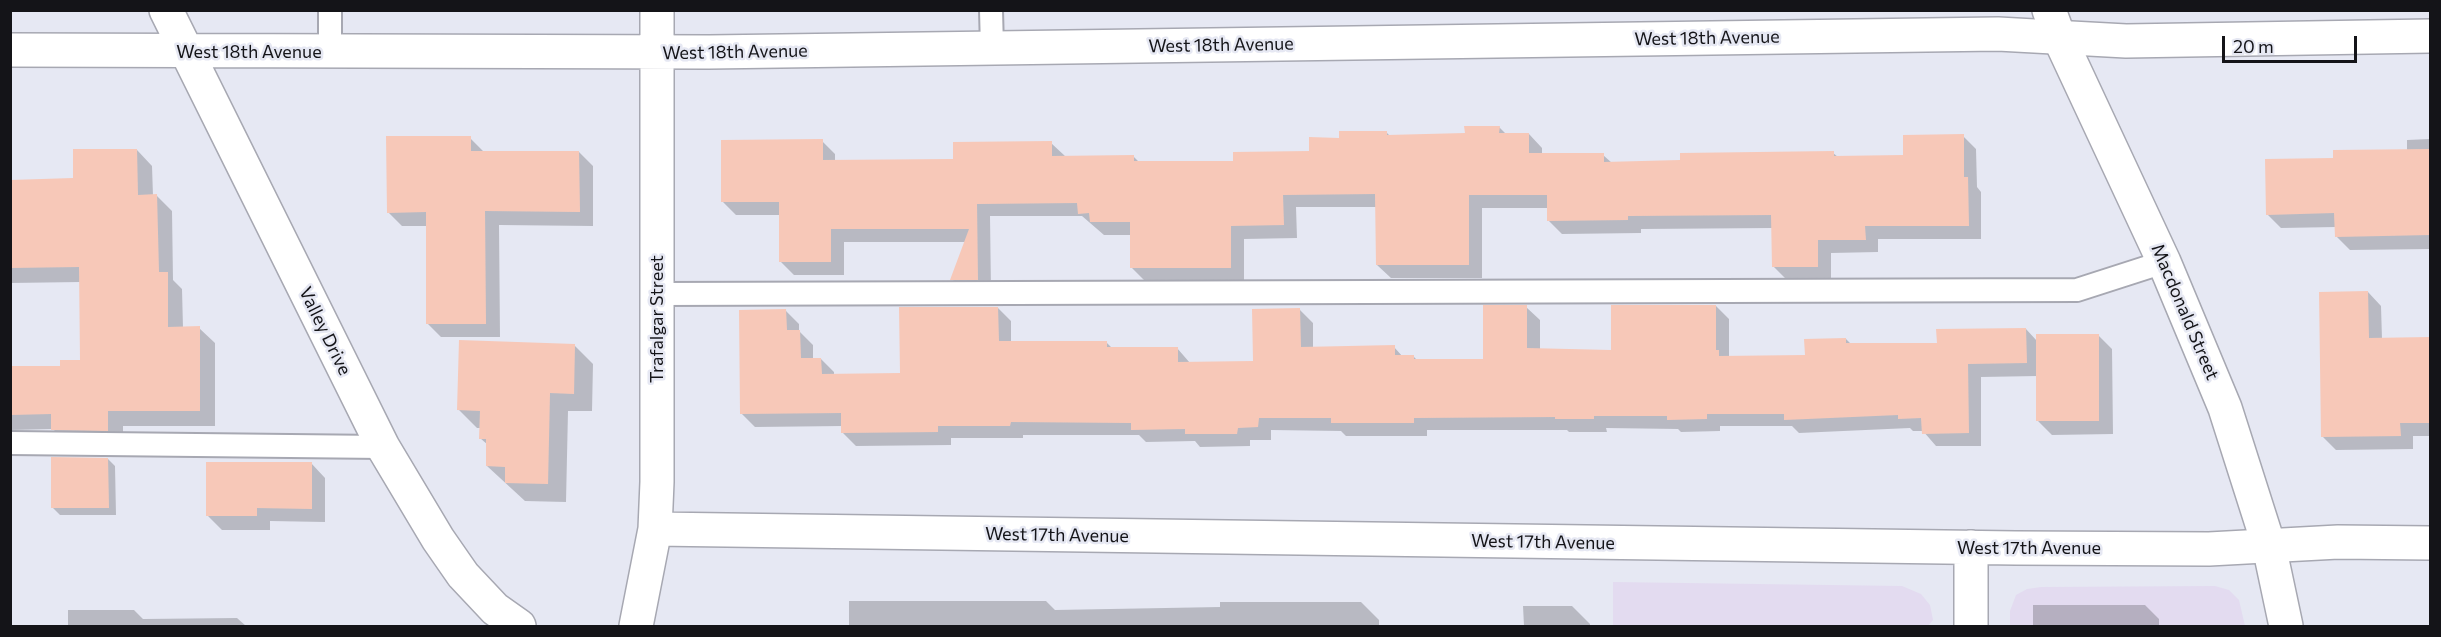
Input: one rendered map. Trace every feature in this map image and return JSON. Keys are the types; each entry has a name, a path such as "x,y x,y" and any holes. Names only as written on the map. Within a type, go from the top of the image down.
{"street":[{"name":"Valley Drive","path":"166,10 382,447 438,539 463,575 495,609 519,627"},
{"name":"Trafalgar Street","path":"636,627 655,529 657,10"},
{"name":"West 18th Avenue","path":"10,50 657,53 1991,34 2054,24 2126,41 2430,36"},
{"name":"Macdonald Street","path":"2054,24 2164,262 2225,408 2269,546 2286,627"},
{"name":"West 17th Avenue","path":"655,529 2209,549 2338,542 2430,543"},
{"path":"1971,547 1971,627"}],"lane":[{"path":"330,10 330,52"},
{"path":"991,10 992,48"},
{"path":"657,294 2077,290 2164,262"},
{"path":"10,443 382,447"}],"shaded area":[{"path":"1613,582 1902,586 1921,594 1930,605 1933,620 1928,626 1613,626"},
{"path":"2215,586 2229,590 2239,600 2245,626 2010,626 2010,611 2016,595 2027,589"}],"building":[{"path":"1464,126 1500,126 1499,133 1529,133 1529,153 1604,153 1604,162 1680,160 1680,153 1834,151 1834,156 1903,155 1903,135 1964,134 1964,177 1968,177 1969,226 1865,226 1866,240 1818,240 1818,267 1772,267 1771,215 1628,216 1628,220 1547,221 1547,195 1469,195 1469,265 1376,265 1375,194 1283,195 1284,225 1231,226 1231,268 1130,268 1130,222 1090,222 1089,213 1078,214 1077,203 977,204 978,280 950,280 969,229 831,229 831,262 779,262 779,202 721,202 721,140 823,139 823,160 953,159 953,142 1052,141 1052,156 1134,155 1134,161 1233,161 1233,152 1309,151 1309,137 1339,138 1339,131 1387,131 1387,135 1465,133"},
{"path":"386,136 471,136 471,151 579,151 580,212 485,211 486,324 426,324 426,212 387,213"},
{"path":"73,149 137,149 138,195 157,194 159,272 168,272 168,327 200,326 200,411 108,411 108,431 51,430 51,414 10,415 10,366 60,366 60,360 80,360 79,267 10,268 10,180 73,178"},
{"path":"2430,149 2430,235 2335,237 2334,213 2266,215 2265,159 2333,158 2333,150"},
{"path":"2368,291 2369,338 2430,337 2430,423 2400,423 2401,436 2321,437 2319,292"},
{"path":"1483,305 1527,305 1527,348 1611,350 1611,305 1716,305 1716,350 1719,350 1719,356 1805,355 1804,339 1846,338 1846,343 1937,343 1936,329 2026,328 2027,363 1968,364 1969,433 1922,434 1921,418 1898,419 1898,415 1784,420 1784,414 1707,414 1707,419 1667,420 1667,416 1594,416 1594,419 1414,418 1414,423 1331,423 1331,418 1259,418 1258,427 1238,428 1237,434 1185,434 1185,429 1131,430 1131,423 1011,422 1010,426 938,426 938,432 841,433 841,413 740,414 739,310 786,309 787,330 800,330 801,358 821,358 822,374 900,373 899,307 998,307 999,341 1107,341 1107,347 1178,347 1178,362 1253,361 1252,309 1300,308 1301,347 1395,345 1395,355 1414,355 1414,359 1483,359"},
{"path":"2036,334 2099,334 2099,421 2036,421"},
{"path":"459,340 575,344 574,394 550,393 548,484 505,483 505,467 486,466 486,439 479,439 480,411 457,410"},
{"path":"51,457 108,458 109,508 51,508"},
{"path":"206,462 312,462 312,509 257,508 257,516 206,516"}]}
